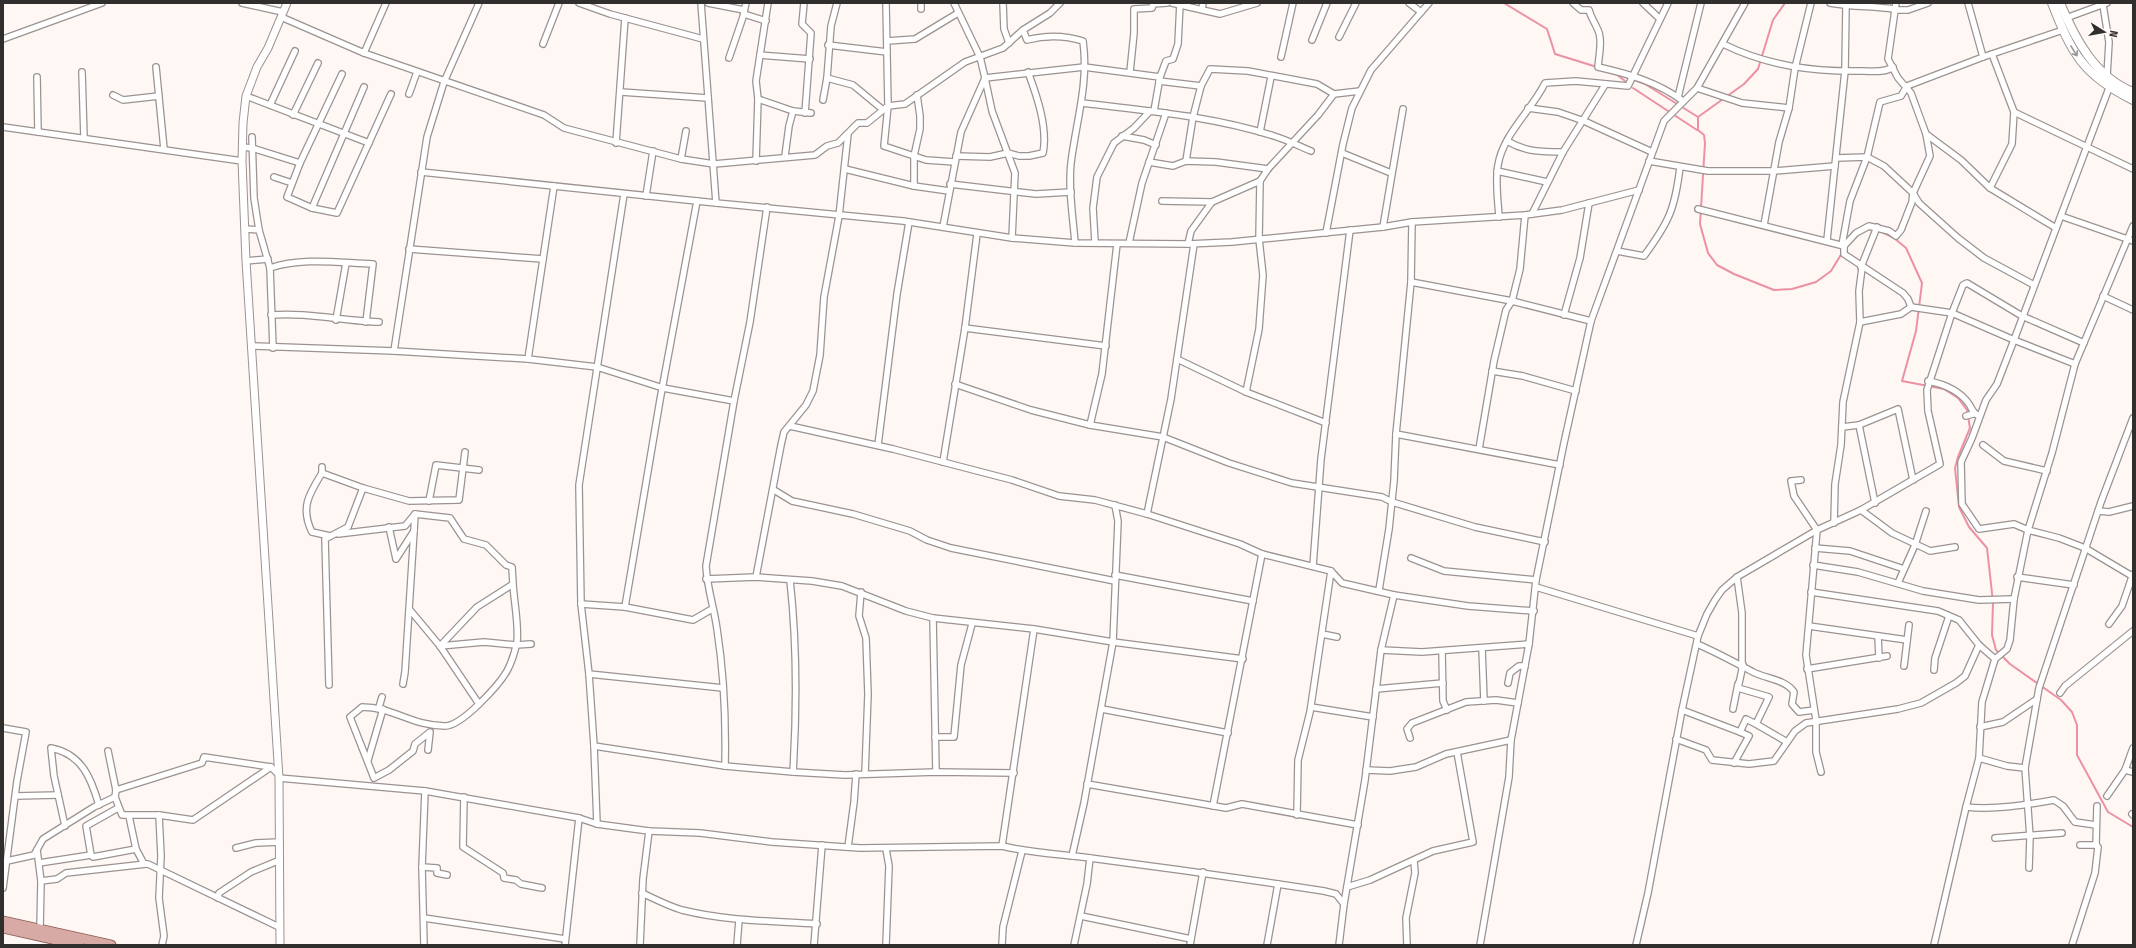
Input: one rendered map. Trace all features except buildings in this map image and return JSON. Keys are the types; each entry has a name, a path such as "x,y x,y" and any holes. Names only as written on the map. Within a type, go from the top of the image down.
{"main road":[{"path":"2052,3 2063,30 2081,62 2095,78 2109,88 2133,100"},
{"path":"2060,3 2066,18 2085,54 2107,76 2133,92"},
{"path":"3,921 111,945"},
{"path":"3,928 79,945"}],"street":[{"path":"3,38 102,3"},
{"path":"242,3 282,14 364,53 444,82 544,115 564,128 681,159 714,164 785,156 815,155 827,146 838,143 858,123 867,122 885,108 905,104 958,66 1003,48 1023,30 1050,13 1060,3"},
{"path":"279,944 279,776 253,346 246,261 242,147 246,96 257,67 268,48 287,3"},
{"path":"364,53 386,3"},
{"path":"394,351 427,137 444,82 478,3"},
{"path":"543,44 559,3"},
{"path":"579,3 625,18 703,39"},
{"path":"701,3 716,203"},
{"path":"708,3 744,12 766,20"},
{"path":"729,58 746,3"},
{"path":"756,160 758,99 756,80 768,3"},
{"path":"758,99 793,111 808,113 811,33 802,24 804,3"},
{"path":"823,100 827,78 828,45 837,3"},
{"path":"886,3 887,52 884,146 926,160 955,159 1008,153 1019,156 1029,156 1043,153 1043,129 1034,86 1028,72"},
{"path":"954,3 980,57 992,111 1015,173 1012,238"},
{"path":"1003,3 1004,29 1009,44"},
{"path":"1130,72 1134,32 1134,9 1152,8 1152,4 1167,3"},
{"path":"1172,3 1203,6 1220,14 1257,3"},
{"path":"1095,242 1093,208 1096,177 1110,149 1122,136 1134,128 1152,111 1166,61 1173,59 1178,44 1180,3"},
{"path":"1281,57 1293,3"},
{"path":"1312,40 1327,3"},
{"path":"1339,37 1356,3"},
{"path":"1409,3 1421,12"},
{"path":"1326,233 1352,108 1371,70 1429,3"},
{"path":"1573,3 1581,10 1589,10 1591,17 1598,28 1600,37 1598,67 1655,83 1683,100"},
{"path":"1581,10 1582,3"},
{"path":"1643,3 1660,19"},
{"path":"1499,217 1497,171 1500,155 1528,108 1538,98 1545,83 1576,81 1605,85 1628,86 1668,3"},
{"path":"1678,97 1700,3"},
{"path":"1480,945 1509,776 1511,740 1529,644 1534,611 1536,580 1591,321 1664,121 1683,100 1697,88 1745,3"},
{"path":"1764,225 1779,142 1789,108 1795,68 1811,3"},
{"path":"1830,3 1846,6 1895,7 1908,10 1928,3"},
{"path":"1968,3 1983,57"},
{"path":"2066,18 2105,4 2109,42 2107,76"},
{"path":"1827,240 1845,71 1846,6"},
{"path":"1843,245 1861,230 1869,226 1896,236 1901,230 1913,193 1930,156 1926,134 1907,86 1898,78 1888,56 1895,7"},
{"path":"887,41 915,39 958,13"},
{"path":"616,143 621,92 625,18"},
{"path":"1023,30 1027,40 1054,36 1082,41 1084,67 1082,103 1078,116 1076,142 1072,162 1071,192 1076,242"},
{"path":"1913,308 1908,299 1902,293 1844,254 1843,245 1850,201 1867,157 1879,104 1881,101 1901,96 1907,86 1983,57 2063,30"},
{"path":"1722,44 1759,60 1795,68 1845,71 1886,70 1893,67"},
{"path":"828,45 887,52"},
{"path":"270,105 295,51"},
{"path":"760,54 810,59"},
{"path":"1990,188 2012,144 2014,112 1992,54"},
{"path":"293,115 318,63"},
{"path":"156,67 164,149"},
{"path":"985,78 1028,72 1084,67 1130,72 1201,86"},
{"path":"1186,161 1193,117 1201,86 1210,69 1248,71 1271,77 1317,84 1334,94 1360,91"},
{"path":"82,72 84,138"},
{"path":"409,94 417,72"},
{"path":"342,74 300,163 287,198 312,208 338,213 391,94"},
{"path":"38,77 38,132"},
{"path":"1260,132 1271,77"},
{"path":"827,78 853,85 885,108"},
{"path":"943,227 961,132 985,78"},
{"path":"1479,449 1492,371 1506,310 1512,301 1520,269 1528,215 1563,152 1584,121 1605,85"},
{"path":"312,208 364,87"},
{"path":"1697,88 1742,102 1789,108"},
{"path":"2109,88 1997,384 1976,415 1972,438 1961,462 1962,504 1979,529 2014,524 2028,530 2059,538 2085,548 2133,575 2122,606 2109,624"},
{"path":"621,92 708,98"},
{"path":"1162,201 1212,202 1260,181 1268,169 1318,115 1334,94"},
{"path":"113,95 123,100 159,96"},
{"path":"914,186 914,156 920,129 917,95"},
{"path":"246,96 369,143"},
{"path":"1082,103 1193,117 1260,132 1311,151"},
{"path":"1528,108 1558,112 1584,121 1652,152"},
{"path":"1383,227 1403,109"},
{"path":"785,156 789,126 793,111"},
{"path":"2014,112 2133,169"},
{"path":"1129,243 1135,207 1166,113"},
{"path":"3,127 242,160"},
{"path":"681,159 686,131"},
{"path":"756,577 768,508 774,490 784,432 806,405 813,391 820,355 824,297 839,216 848,134"},
{"path":"1926,134 1962,160 1990,188 2056,228"},
{"path":"1122,136 1144,140 1156,145"},
{"path":"252,137 254,195 259,230 270,268 270,315 273,348"},
{"path":"1507,141 1527,150 1563,152"},
{"path":"242,147 252,148 300,163"},
{"path":"646,196 653,151"},
{"path":"1342,153 1391,173"},
{"path":"1836,158 1867,157 1884,166 1913,193 1919,203 1958,238 1984,258 2034,285"},
{"path":"1149,162 1173,166 1186,161 1268,169"},
{"path":"1649,161 1708,171 1774,172 1835,166"},
{"path":"1617,251 1644,256 1649,250 1669,219 1677,191 1680,167"},
{"path":"845,169 914,186 949,191"},
{"path":"1497,171 1547,182"},
{"path":"421,172 624,194 767,207 839,216 910,222 977,234 1012,238 1117,244 1191,244 1326,233 1383,227 1412,222 1528,215 1562,210 1639,190"},
{"path":"274,177 292,183"},
{"path":"1246,392 1259,329 1263,275 1259,239 1260,181"},
{"path":"950,184 1036,194 1071,192"},
{"path":"528,359 554,186"},
{"path":"597,824 589,674 581,604 579,485 624,194"},
{"path":"244,196 254,195"},
{"path":"625,607 662,388 697,201"},
{"path":"1147,514 1177,359 1191,244 1191,231 1212,202"},
{"path":"1564,315 1580,258 1589,203"},
{"path":"725,766 723,688 717,627 706,579 706,566 734,401 750,322 767,207"},
{"path":"1698,209 1704,209 1843,245"},
{"path":"2061,216 2131,239"},
{"path":"878,445 898,294 910,222"},
{"path":"1379,590 1392,502 1396,434 1411,282 1412,222"},
{"path":"1934,945 1979,758 1982,702 1997,659 2004,652 2010,640 2014,599 2028,530 2047,471 2075,364 2103,296 2131,239 2133,226"},
{"path":"246,229 259,230"},
{"path":"1313,566 1318,487 1350,230"},
{"path":"1834,523 1835,484 1842,427 1844,391 1860,322 1859,291 1862,267 1877,230"},
{"path":"943,462 955,384 966,328 977,234"},
{"path":"1090,425 1102,374 1117,244"},
{"path":"409,249 543,259"},
{"path":"246,261 268,259"},
{"path":"270,268 286,262 373,264 366,322"},
{"path":"336,320 346,263"},
{"path":"1411,282 1512,301 1591,321"},
{"path":"1636,945 1648,893 1676,739 1698,636 1707,614 1722,590 1737,577 1817,530 1862,510 1940,464 1928,411 1928,381 1963,285 1967,283 2022,316 2084,343"},
{"path":"2103,296 2133,310"},
{"path":"1860,322 1901,314 1913,308 1923,308 1952,313 2075,364"},
{"path":"270,315 299,314 336,320 379,322"},
{"path":"966,328 1106,346"},
{"path":"253,346 273,348 394,351 528,359 598,367 662,388 734,401"},
{"path":"1177,359 1246,392 1326,422"},
{"path":"1492,371 1523,376 1576,391"},
{"path":"1928,381 1943,384 1954,391 1969,405 1976,415"},
{"path":"955,384 1031,410 1090,425 1163,437 1229,464 1292,483 1382,497 1392,502 1475,527 1545,542"},
{"path":"1842,427 1859,425 1898,409 1913,480"},
{"path":"1966,416 1976,415"},
{"path":"2029,868 2030,837 2025,768 2039,688 2085,548 2133,418"},
{"path":"1859,425 1875,503"},
{"path":"790,426 878,445 1012,480 1059,496 1095,500 1147,514 1240,544 1262,554 1331,571 1342,582 1379,590 1394,595 1468,606 1534,611"},
{"path":"1396,434 1560,465"},
{"path":"1983,445 2004,461 2047,471"},
{"path":"415,514 405,526 332,535 312,532 307,522 305,508 310,492 322,470 363,488 409,501 459,500 465,452"},
{"path":"429,501 436,465 479,470"},
{"path":"1801,480 1791,481 1794,496 1817,530 1806,655 1816,720 1816,752 1821,772"},
{"path":"329,684 325,539 348,527 363,488"},
{"path":"774,490 792,501 854,514 910,531 927,540 951,548 1115,578 1253,601"},
{"path":"1072,856 1102,709 1113,642 1118,521 1115,506"},
{"path":"2098,511 2109,512 2133,506"},
{"path":"1862,510 1892,533 1930,551 1955,547"},
{"path":"1898,583 1915,545 1926,511"},
{"path":"402,684 405,672 410,610 415,514"},
{"path":"415,514 450,518 464,540 486,545 506,565 512,567 513,584 516,645 507,671 471,714 447,726 419,724 381,708 362,707 350,717 374,778 389,770 413,751 415,744 430,732 428,750"},
{"path":"389,527 396,559 414,531"},
{"path":"1815,548 1850,551 1904,569"},
{"path":"1214,806 1262,554"},
{"path":"1412,558 1444,571 1536,580"},
{"path":"1813,565 1858,572 1924,592 1990,599 2014,599"},
{"path":"1297,815 1298,760 1311,707 1331,571"},
{"path":"706,579 756,577 842,586 861,592 906,611 933,618 972,624 1034,629 1113,642 1243,658"},
{"path":"1737,577 1742,613 1743,666 1738,688 1769,697 1756,724"},
{"path":"2018,577 2074,584"},
{"path":"790,580 795,626 796,727 793,772"},
{"path":"440,646 477,606 513,584"},
{"path":"1536,587 1698,636"},
{"path":"861,592 859,616 866,638 868,694 865,774"},
{"path":"1811,592 1938,610 1959,620 1980,645 1997,659"},
{"path":"1339,945 1344,904 1366,770 1381,650 1394,595"},
{"path":"581,604 625,607 693,620 712,609"},
{"path":"410,610 440,646 479,704"},
{"path":"1934,670 1937,652 1949,616"},
{"path":"933,618 936,772"},
{"path":"935,737 954,737 961,665 972,624"},
{"path":"1904,666 1909,625"},
{"path":"1809,626 1907,640"},
{"path":"1002,846 1014,773 1034,629"},
{"path":"2060,693 2065,686 2133,631"},
{"path":"1322,634 1337,637"},
{"path":"1878,636 1879,658"},
{"path":"440,646 484,642 516,645 531,644"},
{"path":"1381,650 1403,652 1442,651 1529,644"},
{"path":"1697,644 1792,689 1794,692 1792,704 1799,712 1814,710"},
{"path":"1676,739 1706,750 1712,760 1749,764 1774,761 1796,731 1806,723 1816,720 1898,709 1920,703 1956,683 1965,676 1980,645"},
{"path":"1482,648 1484,701"},
{"path":"1442,651 1443,701 1446,710"},
{"path":"1807,669 1887,656"},
{"path":"1508,683 1510,673 1519,666 1525,666"},
{"path":"1733,709 1743,666"},
{"path":"589,674 723,688"},
{"path":"1376,689 1443,683"},
{"path":"368,761 381,708 382,697"},
{"path":"1980,728 2003,722 2037,699"},
{"path":"1410,738 1407,729 1409,725 1466,702 1496,700 1518,703"},
{"path":"1311,707 1373,717"},
{"path":"1102,709 1228,733"},
{"path":"1682,710 1748,736 1734,763"},
{"path":"1740,732 1746,719 1787,742"},
{"path":"3,728 26,732 17,781 3,888"},
{"path":"1366,770 1390,771 1416,767 1446,754 1511,740"},
{"path":"594,746 725,766 793,772 856,774 936,772 1014,773"},
{"path":"65,826 58,795 51,748 63,750 86,769 93,783 99,805"},
{"path":"2107,796 2125,770 2133,748"},
{"path":"108,751 118,808 122,815 129,816 159,815 193,820 271,767"},
{"path":"1347,887 1370,880 1433,851 1473,842 1457,752"},
{"path":"116,790 202,763 204,757 271,767 279,776 425,791 579,818 597,824 649,832 700,833 772,842 848,847 886,848 1002,846 1134,865 1203,872 1278,884 1336,894 1344,904"},
{"path":"1979,758 2007,766 2025,768"},
{"path":"2125,770 2133,772"},
{"path":"848,847 856,774"},
{"path":"1087,784 1226,808 1242,804 1358,825"},
{"path":"424,945 422,866 425,791"},
{"path":"16,796 58,795"},
{"path":"7,861 34,855 44,839 115,796"},
{"path":"464,797 463,847 503,872 504,878 516,880 521,884 542,888"},
{"path":"1966,807 1982,808 2028,805 2054,800 2063,806 2075,822 2096,826"},
{"path":"2072,945 2095,873 2098,847 2096,845 2097,806"},
{"path":"91,855 86,826 118,808"},
{"path":"159,815 161,856 159,869 159,898 164,936 162,945"},
{"path":"129,816 136,849 144,864 148,864 159,869 279,928"},
{"path":"424,918 565,942 579,818"},
{"path":"640,945 642,893 649,832"},
{"path":"1995,838 2030,837 2062,833"},
{"path":"236,848 256,842 280,842"},
{"path":"814,945 817,924 822,845"},
{"path":"2080,845 2096,845"},
{"path":"886,848 889,866 886,945"},
{"path":"39,863 91,855 93,857 136,849"},
{"path":"37,850 41,881 40,929"},
{"path":"1002,945 1002,927 1022,850"},
{"path":"1074,945 1087,884 1090,858"},
{"path":"218,898 219,893 251,872 280,860"},
{"path":"1407,945 1406,918 1415,873 1414,861"},
{"path":"41,881 57,879 66,873 148,864"},
{"path":"422,866 437,868 437,873 447,874"},
{"path":"1080,916 1190,942 1203,872"},
{"path":"1267,945 1278,884"},
{"path":"642,893 681,910 739,920 817,924"},
{"path":"737,945 739,920"}],"waterway":[{"path":"1504,3 1547,29 1555,54 1597,67"},
{"path":"1698,117 1744,84 1758,69 1773,20 1785,3"},
{"path":"1615,73 1625,81"},
{"path":"1632,79 1645,84 1698,117 1698,130 1704,135 1705,143 1700,224 1708,253 1717,265 1734,274 1774,290 1792,289 1816,282 1831,271 1842,253"},
{"path":"1633,88 1697,130"},
{"path":"1866,229 1876,230"},
{"path":"1882,232 1894,238 1906,248 1922,283 1916,331 1902,381 1944,389 1958,398 1967,410 1970,428 1955,468 1959,507 1969,527 1987,548 1993,602 1992,635 1996,650 2010,664 2061,700 2072,712 2077,725 2077,755 2108,812 2133,827"}]}
